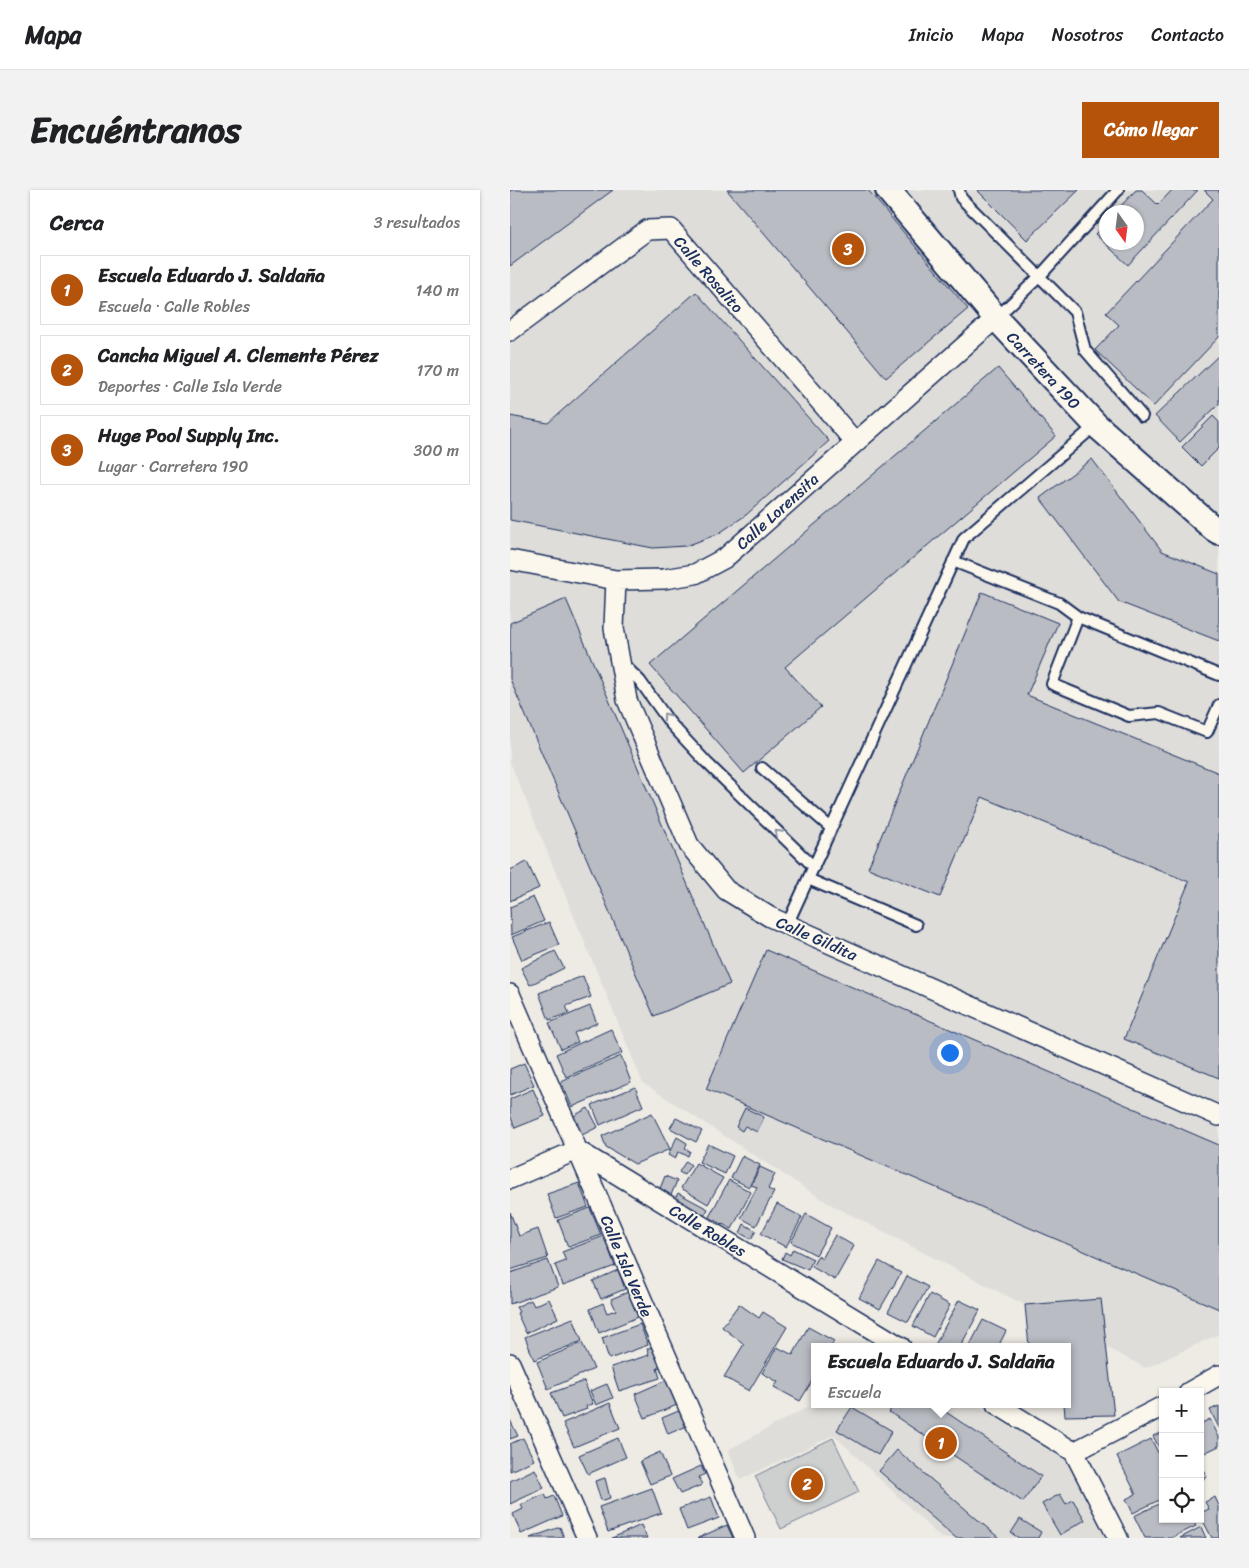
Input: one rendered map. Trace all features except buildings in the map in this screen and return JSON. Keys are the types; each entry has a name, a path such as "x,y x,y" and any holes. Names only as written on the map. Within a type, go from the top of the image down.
{"street":[{"name":"Carretera 190","path":"888,190 996,318 1096,425 1219,532"},
{"name":"Calle Rosalito","path":"510,331 647,230 671,229 855,442"},
{"name":"Calle Lorensita","path":"510,560 616,580 664,579 695,574 725,558 996,318"},
{"name":"Calle Gildita","path":"616,580 614,628 627,700 689,845 726,890 770,917 787,925 1219,1116"},
{"name":"Calle Isla Verde","path":"510,994 745,1538"},
{"path":"510,1178 577,1150"},
{"name":"Calle Robles","path":"577,1150 894,1343"},
{"path":"510,1363 587,1538"},
{"path":"1196,1388 1219,1376"},
{"path":"1002,1408 1074,1452 1118,1538"},
{"path":"1074,1452 1159,1408"}],"lane":[{"path":"959,190 961,198 1075,312 1085,350 1142,416"},
{"path":"996,318 1040,277 1118,190"},
{"path":"787,925 964,538 1096,425"},
{"path":"953,561 1059,603 1078,617 1219,675"},
{"path":"1078,617 1052,684 1129,716 1160,713 1207,732 1219,705"},
{"path":"621,662 640,681 670,723 706,762 814,867"},
{"path":"762,768 832,828"},
{"path":"808,879 916,924"}],"shaded area":[{"path":"510,190 1219,190 1219,1334 1146,1368 828,1203 643,1083 510,762"},
{"path":"811,1405 811,1408 983,1408 1065,1458 1105,1538 941,1538 834,1435 740,1480 728,1450"},
{"path":"833,1438 859,1492 781,1529 755,1476"}],"place":[{"name":"Huge Pool Supply Inc.","path":"848,249"},
{"name":"Escuela Eduardo J. Saldaña","path":"941,1443"},
{"name":"Cancha Miguel A. Clemente Pérez","path":"807,1484"}]}
